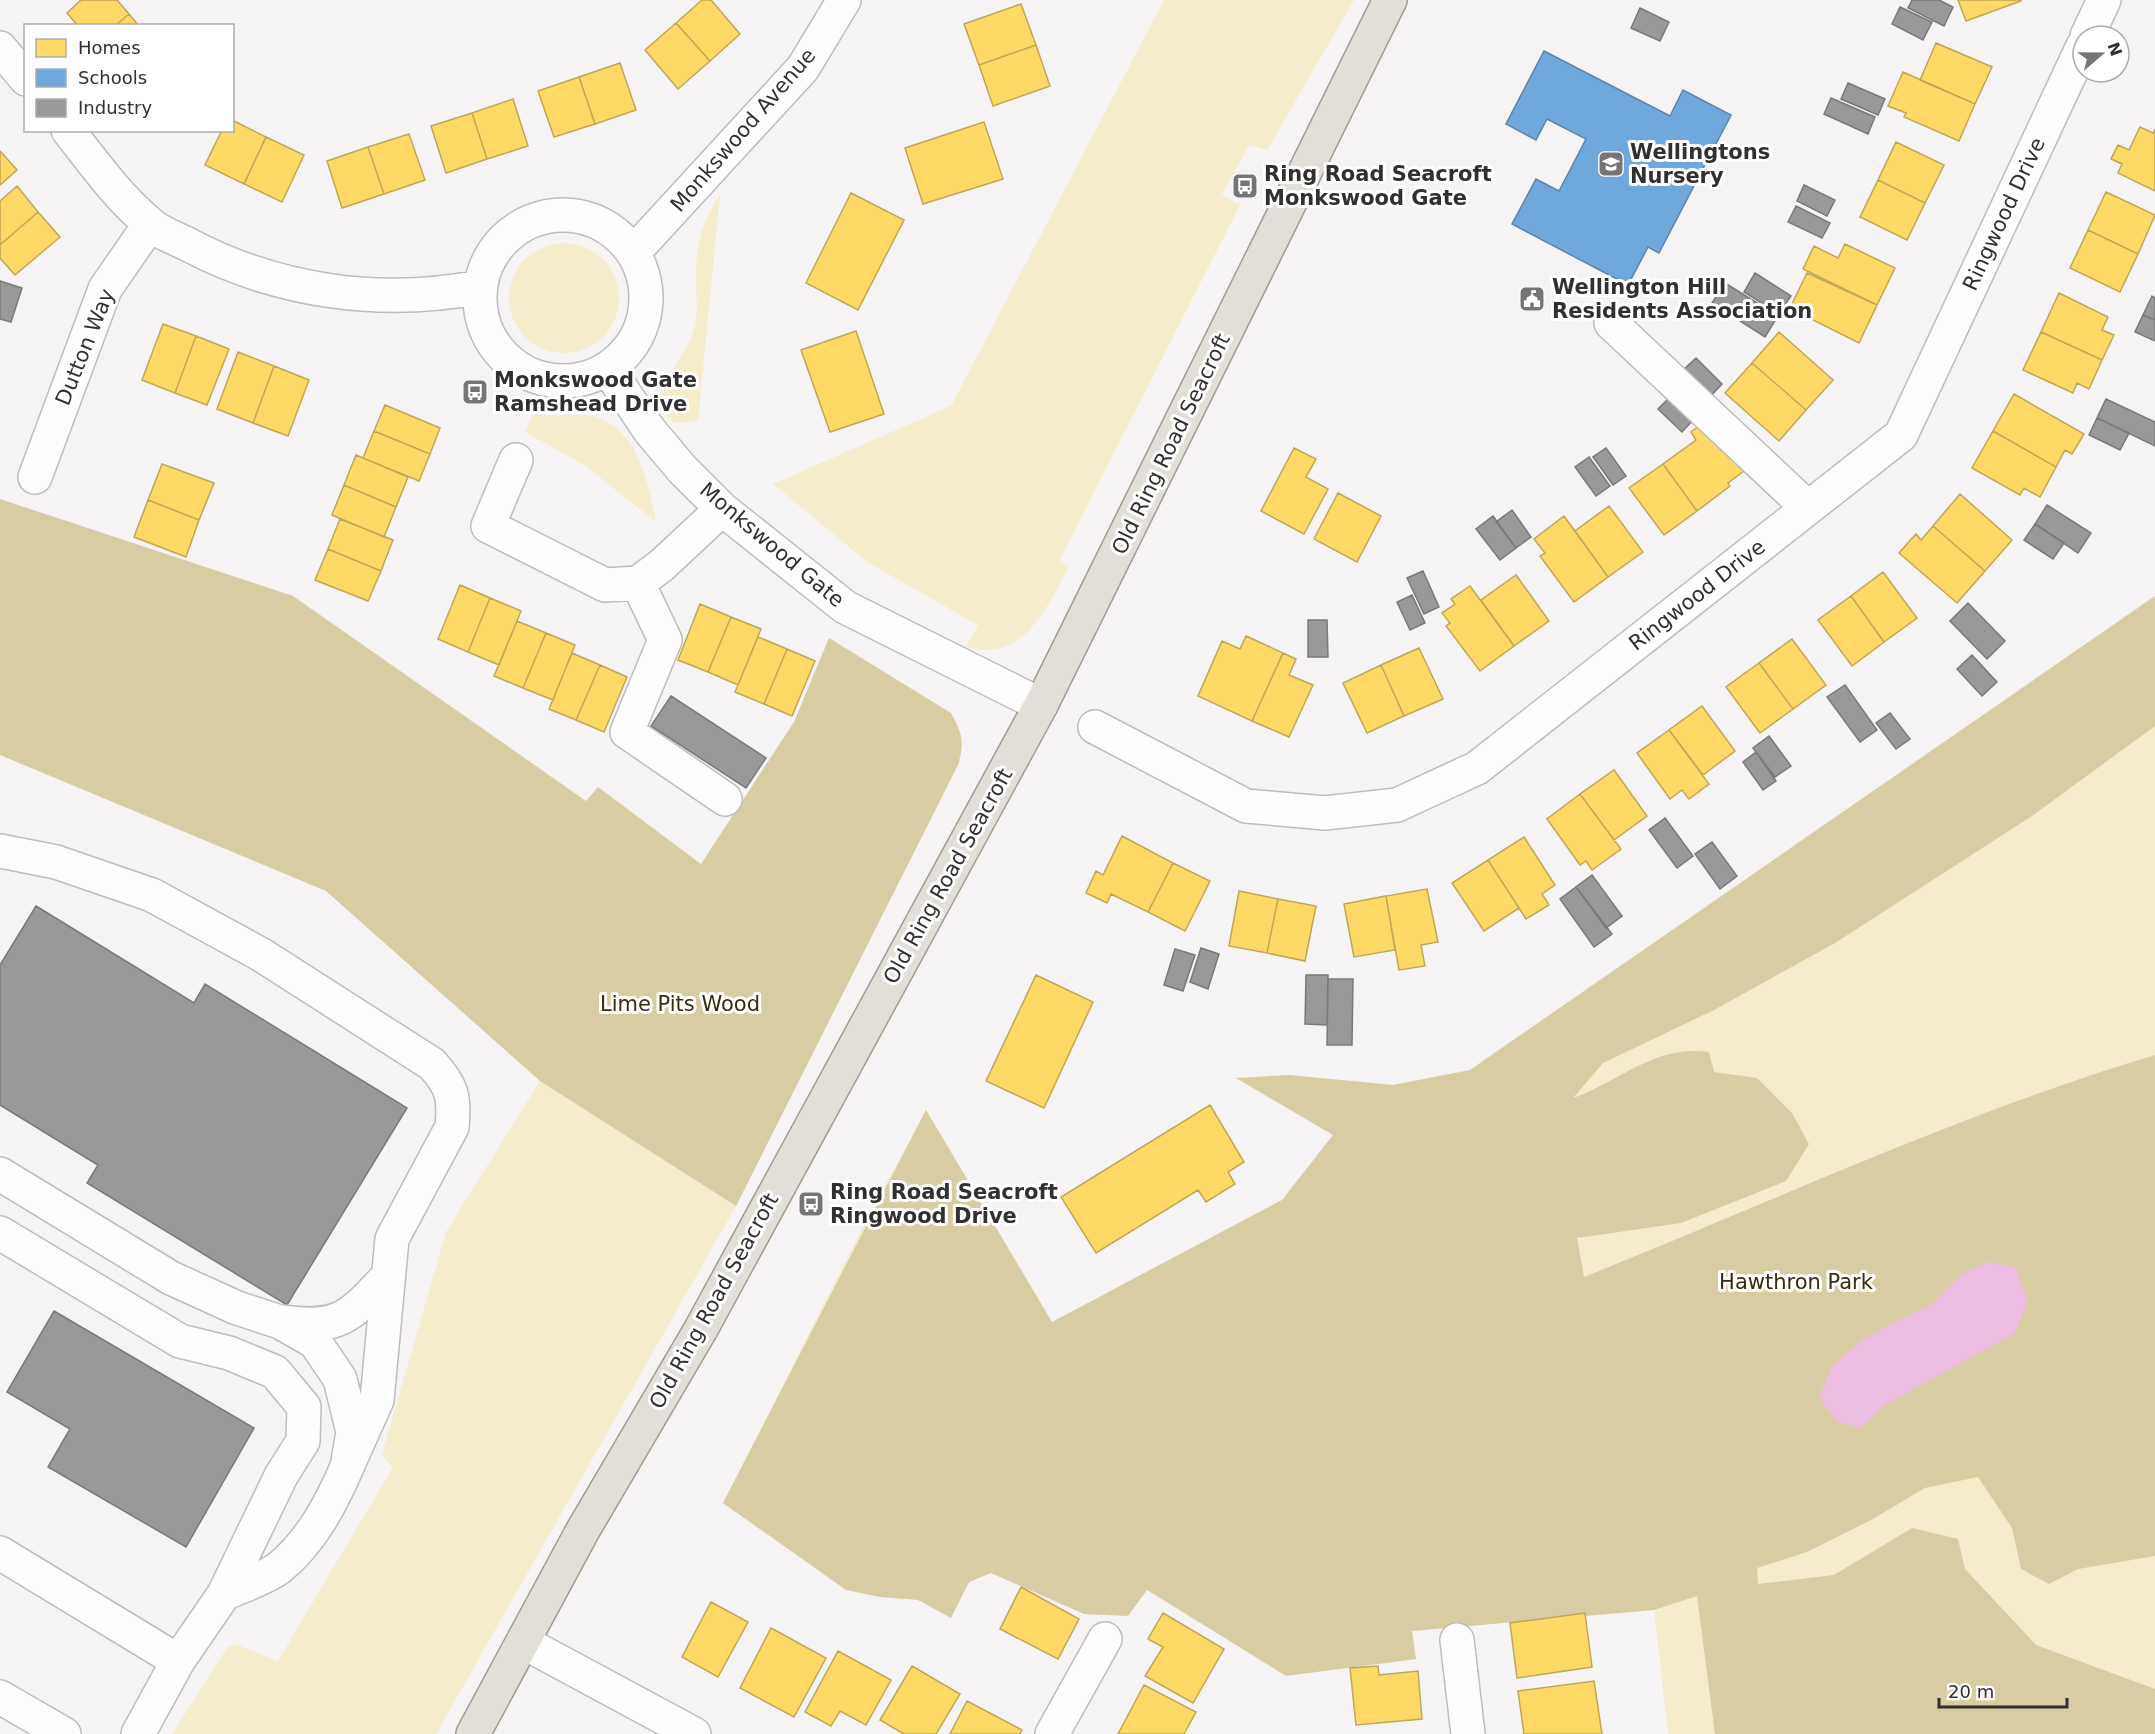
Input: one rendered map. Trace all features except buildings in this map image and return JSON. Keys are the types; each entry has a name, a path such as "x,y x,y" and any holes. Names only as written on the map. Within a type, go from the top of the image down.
{"main road":[{"name":"Old Ring Road Seacroft","path":"473,1734 584,1530 701,1329 1041,705 1390,0"}],"street":[{"name":"Monkswood Avenue","path":"633,253 803,68 844,0"},
{"path":"2093,24 2104,0"},
{"path":"0,48 24,77"},
{"name":"Ringwood Drive","path":"1095,727 1246,806 1325,813 1397,805 1477,768 1901,435 2071,72"},
{"path":"70,132 150,225 220,262 303,288 392,296 440,295 480,287"},
{"path":"566,215 590,219 610,229 627,244 639,263 646,284 647,307 641,329 630,349 608,369 593,377 568,382 544,380 521,371 502,355 488,335 481,311 480,287 488,263 500,243 519,227 542,217 566,215"},
{"name":"Dutton Way","path":"35,477 105,289 150,225"},
{"path":"1611,323 1808,508"},
{"name":"Monkswood Gate","path":"608,369 650,431 722,509 845,607 1041,705"},
{"path":"516,460 489,526 605,585 638,583 662,565 722,509"},
{"path":"638,583 664,640 627,732 725,799"},
{"path":"0,851 57,862 152,895 260,954 432,1064 448,1082 454,1107 452,1127 392,1239 376,1400 347,1467 332,1501 303,1544 278,1569 224,1594"},
{"path":"0,1174 171,1278 237,1308 280,1322 315,1327 351,1313 387,1277"},
{"path":"0,1233 180,1341 229,1353 275,1372 304,1407 303,1441 281,1476 224,1594 178,1661 138,1734"},
{"path":"280,1322 315,1341 340,1379 353,1432 347,1467"},
{"path":"0,1553 178,1661"},
{"path":"1052,1734 1111,1638"},
{"path":"1457,1640 1468,1734"},
{"path":"523,1642 694,1734"},
{"path":"0,1697 64,1734"}],"green space":[{"path":"1164,0 1354,0 1267,150 1249,145 1222,194 1240,205 1059,561 1069,567 1042,615 1018,640 1003,647 986,650 966,647 978,625 867,562 773,484 951,406"},
{"path":"720,195 698,421 676,423 665,414 662,401 670,376 694,329 697,312 698,249 702,230"},
{"path":"564,243 585,247 603,259 615,277 619,298 615,319 603,337 585,349 564,353 543,349 525,337 513,319 509,298 513,277 525,259 543,247"},
{"path":"533,414 580,415 599,418 627,438 636,453 649,487 656,522 584,465 525,432"},
{"name":"Lime Pits Wood","path":"0,499 293,596 586,801 598,787 701,864 794,722 829,638 951,713 961,738 958,765 736,1206 540,1081 326,891 0,755"},
{"name":"Hawthron Park","path":"2155,596 2155,1734 1668,1734 1654,1610 1376,1634 980,1553 827,1575 723,1503 875,1203 926,1110 1052,1322 1282,1200"},
{"name":"Hawthron Park","path":"2155,596 2155,726 2032,816 1835,943 1714,1010 1603,1063 1573,1098 1654,1059 1690,1051 1709,1052 1714,1072 1757,1078 1792,1113 1809,1144 1786,1181 1681,1223 1577,1238 1584,1277 1938,1131 2082,1078 2155,1055 2155,1556 2078,1569 2049,1584 2021,1569 2012,1528 1978,1477 1925,1488 1871,1520 1807,1552 1757,1568 1758,1584 1834,1575 1912,1528 1958,1539 1965,1569 2036,1645 2155,1689 2155,1734 1715,1734 1697,1596 1654,1610 1412,1631 1416,1659 1286,1676 1147,1590 1128,1616 1084,1614 991,1573 969,1582 951,1618 918,1600 880,1597 846,1590 723,1503 926,1110 1052,1322 1282,1200 1333,1135 1236,1078 1290,1075 1393,1085 1470,1070"},
{"path":"540,1081 736,1206 436,1734 172,1734 227,1648 235,1644 278,1661 393,1467 382,1455 446,1232"}],"shaded area":[{"path":"1988,1262 2015,1267 2028,1301 2015,1333 1883,1406 1861,1428 1836,1421 1819,1397 1832,1366 1860,1342 1894,1322 1931,1305 1962,1274"}],"place":[{"name":"Wellingtons Nursery","path":"1611,164"},
{"name":"Ring Road Seacroft Monkswood Gate","path":"1245,186"},
{"name":"Wellington Hill Residents Association","path":"1532,299"},
{"name":"Monkswood Gate Ramshead Drive","path":"475,392"},
{"name":"Ring Road Seacroft Ringwood Drive","path":"811,1204"}]}
